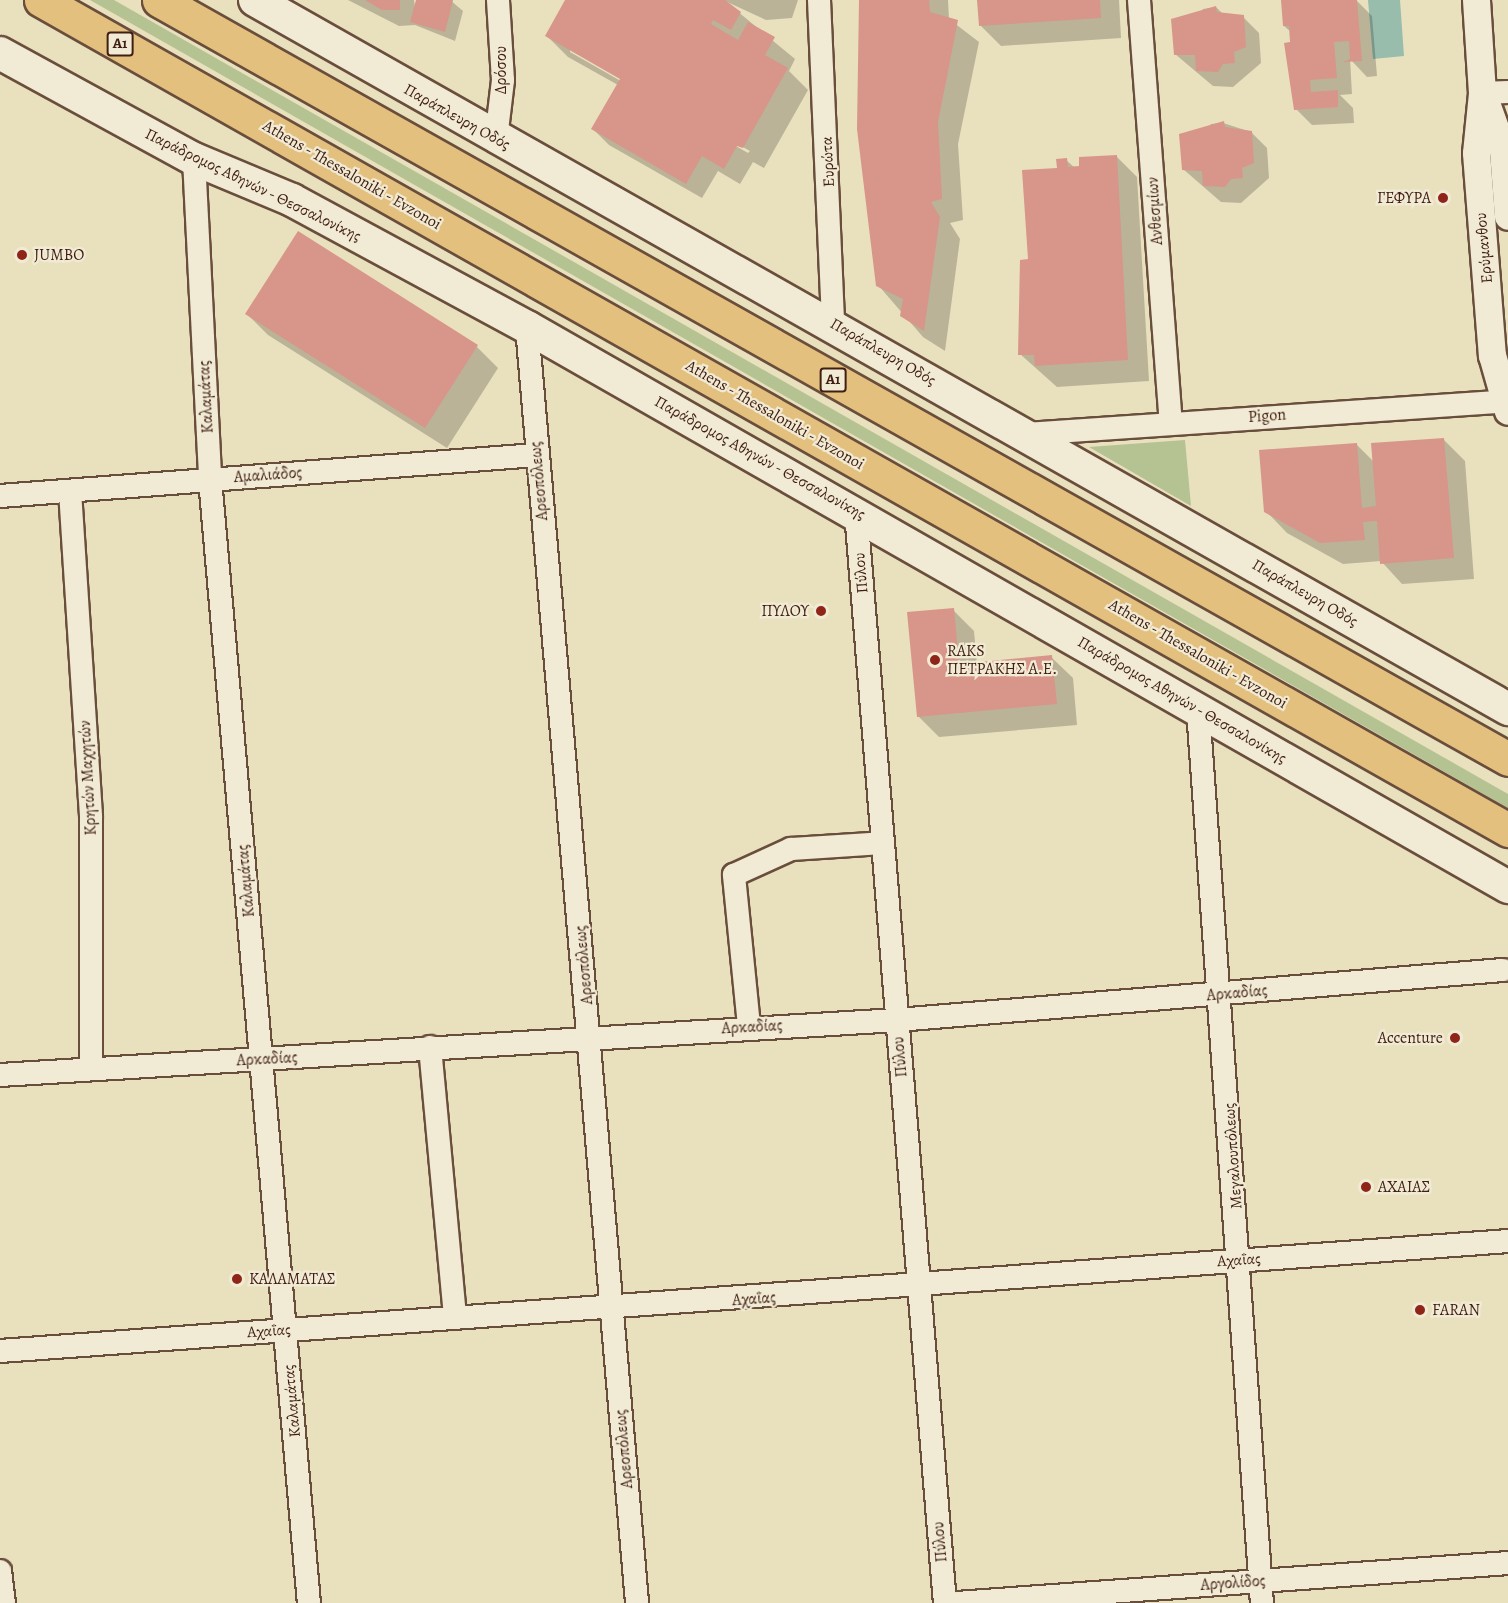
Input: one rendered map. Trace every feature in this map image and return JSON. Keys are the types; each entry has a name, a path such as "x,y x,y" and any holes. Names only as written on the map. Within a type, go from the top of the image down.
{"highway":[{"name":"Athens - Thessaloniki - Evzonoi","path":"41,0 1508,830"},
{"name":"Α1","path":"159,0 1508,759"}],"main road":[{"name":"Παράπλευρη Οδός","path":"255,0 496,139 833,324 1508,709"},
{"name":"Παράδρομος Αθηνών - Θεσσαλονίκης","path":"0,53 194,159 292,200 527,327 856,512 1508,887"}],"street":[{"name":"Δρόσου","path":"496,139 503,80 498,0"},
{"name":"Ευρώτα","path":"819,0 833,324"},
{"name":"Ανθεσμίων","path":"1138,0 1171,423"},
{"name":"Ερύμανθου","path":"1476,0 1495,92 1503,150 1508,216"},
{"name":"Ερύμανθου","path":"1495,92 1476,153 1491,343 1508,400 1508,411"},
{"name":"Καλαμάτας","path":"194,159 210,479 309,1603"},
{"name":"Αρεοπόλεως","path":"527,327 637,1603"},
{"name":"Pigon","path":"1026,434 1508,400"},
{"name":"Αμαλιάδος","path":"0,496 537,455"},
{"name":"Κρητών Μαχητών","path":"70,491 91,817 91,1066"},
{"name":"Πύλου","path":"856,512 945,1603"},
{"name":"Μεγαλουπόλεως","path":"1198,709 1241,1260 1261,1592"},
{"path":"749,1026 734,875 791,849 883,843"},
{"name":"Αρκαδίας","path":"0,1075 91,1066 261,1061 430,1047 749,1026 897,1020 1503,970"},
{"path":"430,1047 455,1318"},
{"name":"Αχαΐας","path":"0,1351 286,1329 919,1287 1241,1260 1508,1241"},
{"name":"Αργολίδος","path":"957,1603 1261,1592 1508,1563"},
{"path":"0,1571 4,1603"}],"shaded area":[{"path":"90,0 114,0 1508,794 1508,808"},
{"path":"1368,0 1400,0 1404,56 1373,59"},
{"path":"1185,440 1191,506 1089,447"}],"building":[{"path":"365,0 400,0 400,10 382,10"},
{"path":"416,0 453,0 445,32 410,22"},
{"path":"565,0 725,0 741,12 731,30 713,20 711,24 738,40 748,22 775,37 765,55 788,68 743,148 737,146 724,169 702,156 686,184 591,129 620,79 545,36"},
{"path":"859,0 929,0 930,12 958,20 938,122 942,199 931,202 940,217 924,331 900,316 903,299 876,286 857,129"},
{"path":"977,0 1100,0 1101,18 979,26"},
{"path":"1281,0 1357,0 1362,61 1343,62 1350,59 1349,41 1334,42 1337,78 1310,80 1311,92 1338,90 1338,107 1294,110 1284,43 1290,42 1289,26 1283,26"},
{"path":"1216,6 1217,12 1244,15 1246,47 1234,52 1235,63 1223,64 1218,72 1196,71 1195,55 1174,55 1171,19"},
{"path":"1224,121 1225,127 1252,131 1254,163 1242,168 1243,178 1231,179 1225,187 1203,186 1202,171 1182,170 1179,134"},
{"path":"1117,155 1128,360 1035,366 1034,355 1018,355 1020,260 1028,259 1022,170 1057,168 1056,159 1067,158 1068,167 1079,166 1079,157"},
{"path":"298,231 478,345 425,428 245,314"},
{"path":"1444,438 1454,558 1380,564 1377,521 1363,522 1365,540 1320,543 1264,512 1259,450 1357,443 1362,508 1376,506 1371,443"},
{"name":"RAKS ΠΕΤΡΑΚΗΣ Α.Ε.","path":"954,608 959,664 1052,655 1057,704 917,717 907,612"}],"place":[{"name":"ΓΕΦΥΡΑ","path":"1443,198"},
{"name":"JUMBO","path":"22,255"},
{"name":"ΠΥΛΟΥ","path":"821,611"},
{"name":"RAKS ΠΕΤΡΑΚΗΣ Α.Ε.","path":"935,660"},
{"name":"Accenture","path":"1455,1038"},
{"name":"AXAΙΑΣ","path":"1366,1187"},
{"name":"ΚΑΛΑΜΑΤΑΣ","path":"237,1279"},
{"name":"FARAN","path":"1420,1310"}]}
